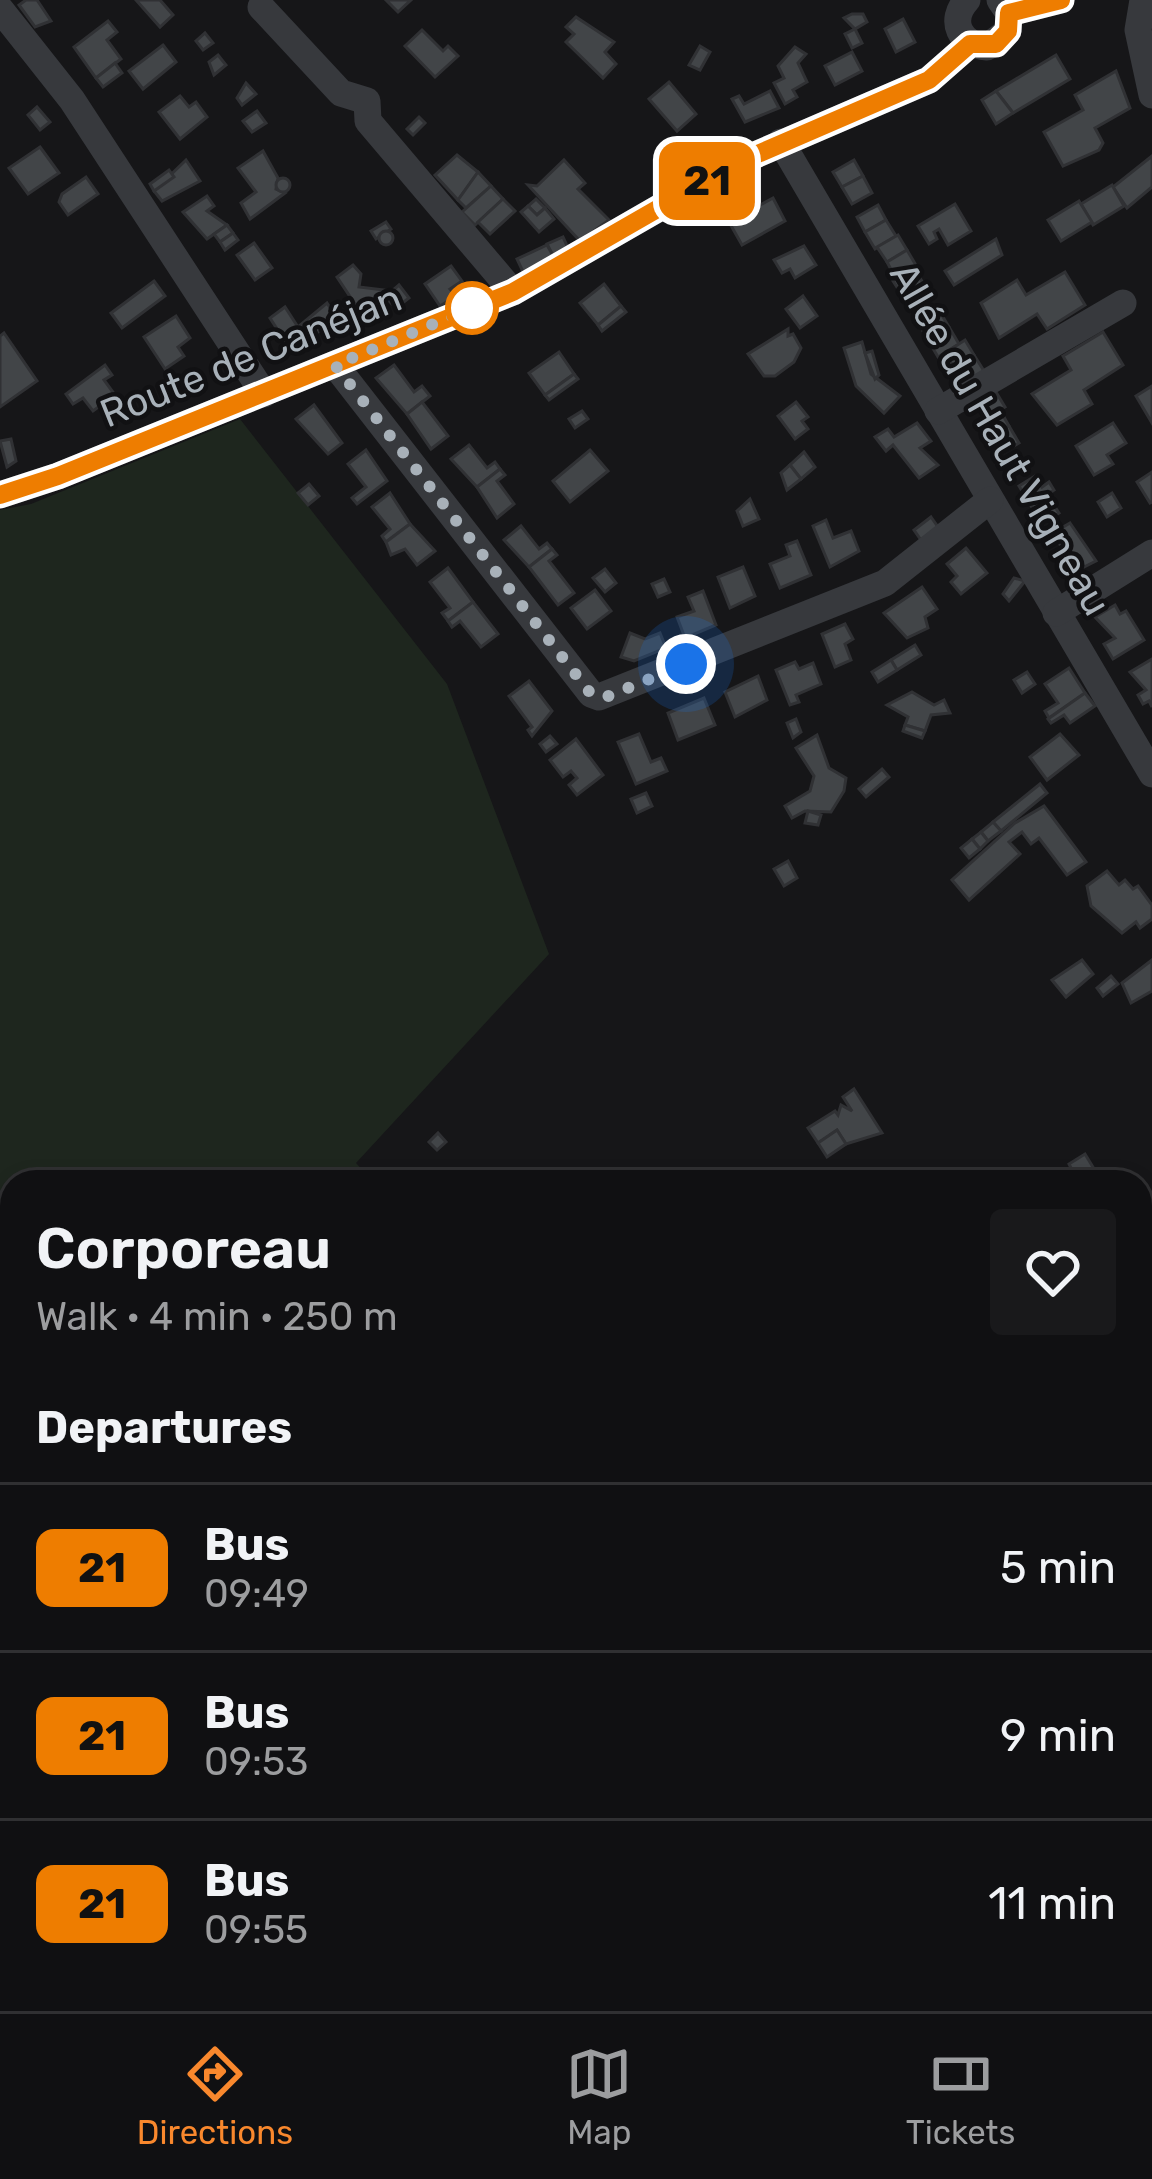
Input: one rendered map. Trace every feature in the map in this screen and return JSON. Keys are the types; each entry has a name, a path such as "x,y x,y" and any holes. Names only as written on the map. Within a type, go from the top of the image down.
{"street":[{"name":"Route de Canéjan","path":"0,495 513,292 781,142 929,80 970,44 996,44 1008,31 1005,7 1061,0"},
{"path":"1143,0 1138,30 1152,94"},
{"path":"964,1 957,24 970,44"},
{"path":"261,7 341,93 367,101 368,121 513,292"},
{"path":"0,9 72,100 264,394"},
{"name":"Allée du Haut Vigneau","path":"781,142 1152,774"},
{"path":"938,411 1124,303"},
{"path":"335,365 591,694 599,698 885,583 990,500"},
{"path":"1056,613 1152,553"}],"shaded area":[{"path":"240,419 447,684 549,954 356,1163 362,1170 0,1170 0,510 31,504"}],"building":[{"path":"37,0 51,21 35,27 19,5"},
{"path":"136,0 160,0 173,15 160,27"},
{"path":"386,0 411,0 398,12"},
{"path":"863,14 867,22 855,29 844,18"},
{"path":"576,17 614,42 605,52 616,64 603,78 566,42 574,34 566,27"},
{"path":"903,19 915,42 896,52 885,29"},
{"path":"108,21 117,32 107,40 121,59 96,78 74,47"},
{"path":"855,29 862,43 852,48 845,34"},
{"path":"422,30 443,51 448,46 458,56 435,77 405,46"},
{"path":"205,33 213,43 203,50 196,41"},
{"path":"163,45 176,62 143,89 129,71"},
{"path":"700,46 710,52 700,70 689,65"},
{"path":"795,47 806,54 798,63 807,82 793,90 797,97 785,104 774,83 784,78 778,66"},
{"path":"852,52 862,71 835,85 825,66"},
{"path":"218,55 226,65 214,75 209,62"},
{"path":"1056,55 1070,79 1013,113 996,91"},
{"path":"115,63 122,73 103,87 96,78"},
{"path":"1116,71 1130,108 1095,128 1103,143 1099,150 1063,166 1044,132 1083,110 1075,95"},
{"path":"669,82 696,114 677,131 649,99"},
{"path":"246,83 256,94 242,105 237,98"},
{"path":"770,91 779,108 745,122 732,99 739,96 744,104"},
{"path":"996,91 1013,113 996,124 982,100"},
{"path":"180,96 189,107 196,102 207,117 180,139 159,112"},
{"path":"37,107 50,122 40,130 28,115"},
{"path":"257,111 266,123 252,132 243,121"},
{"path":"419,117 425,123 413,135 407,129"},
{"path":"40,147 59,173 28,194 9,168"},
{"path":"263,151 278,178 276,189 285,193 250,219 241,203 256,192 238,168"},
{"path":"457,155 478,172 458,200 435,175"},
{"path":"1152,156 1152,187 1127,208 1113,187"},
{"path":"186,160 200,181 162,201 154,191"},
{"path":"564,160 585,183 578,189 609,220 580,241 528,185 537,186"},
{"path":"854,160 863,176 842,187 833,172"},
{"path":"169,170 174,177 154,191 150,184"},
{"path":"478,172 491,186 466,208 458,200"},
{"path":"863,176 872,193 852,204 842,187"},
{"path":"86,177 98,194 68,215 59,202 62,194"},
{"path":"283,178 290,185 283,192 276,185"},
{"path":"1112,185 1124,206 1093,225 1081,204"},
{"path":"491,186 503,199 475,225 462,212"},
{"path":"207,196 214,206 207,211 227,225 207,239 183,212"},
{"path":"773,198 785,221 742,245 729,222"},
{"path":"503,199 515,211 490,234 478,222"},
{"path":"536,199 545,208 537,215 528,206"},
{"path":"1079,201 1092,222 1061,241 1048,220"},
{"path":"955,204 971,231 948,245 939,229 934,232 937,239 929,244 918,226"},
{"path":"878,205 886,220 865,232 857,217"},
{"path":"528,206 537,215 545,208 554,219 539,232 521,212"},
{"path":"886,220 896,236 875,249 865,232"},
{"path":"386,222 391,229 376,239 371,231"},
{"path":"227,225 233,233 220,242 214,234"},
{"path":"386,231 393,238 386,245 379,238"},
{"path":"233,233 238,240 225,250 220,242"},
{"path":"898,235 907,250 887,262 877,247"},
{"path":"563,237 569,250 554,258 547,244"},
{"path":"996,239 1002,255 954,285 945,271"},
{"path":"254,243 272,268 255,280 237,255"},
{"path":"547,245 555,259 524,274 517,259"},
{"path":"804,246 816,265 795,278 790,269 782,273 774,260"},
{"path":"907,250 917,267 896,279 887,262"},
{"path":"353,265 361,274 359,287 392,291 399,285 409,298 396,308 388,300 387,306 377,309 357,307 337,277"},
{"path":"451,266 462,281 450,289 456,296 440,306 425,284"},
{"path":"914,268 923,283 902,295 893,281"},
{"path":"1065,272 1085,305 1047,329 1037,314 999,338 981,303 1017,280 1026,295"},
{"path":"154,281 165,296 122,328 111,313"},
{"path":"923,283 932,298 911,311 902,295"},
{"path":"604,284 621,306 598,325 580,303"},
{"path":"803,296 817,316 800,328 786,309"},
{"path":"327,303 338,320 290,349 270,318 285,307 298,327"},
{"path":"621,306 626,312 602,331 598,325"},
{"path":"940,312 949,327 928,340 919,324"},
{"path":"176,316 190,338 178,347 184,356 165,369 144,337"},
{"path":"949,327 959,344 938,357 928,340"},
{"path":"788,329 788,336 793,334 801,348 794,362 775,376 764,376 748,354"},
{"path":"1103,332 1123,365 1084,390 1092,404 1057,425 1032,394 1071,370 1063,356"},
{"path":"4,333 37,381 0,407 0,336"},
{"path":"965,340 974,355 954,367 945,353"},
{"path":"862,342 871,374 900,396 884,413 856,386 844,348"},
{"path":"872,351 879,375 875,379 865,353"},
{"path":"559,352 574,374 545,395 529,373"},
{"path":"974,355 984,371 963,383 954,367"},
{"path":"105,365 112,375 104,380 115,395 93,411 83,398 73,404 66,394"},
{"path":"394,365 414,392 422,386 430,396 407,414 376,378"},
{"path":"574,374 578,379 549,400 545,395"},
{"path":"1152,386 1152,423 1136,396"},
{"path":"996,392 1005,407 985,419 976,404"},
{"path":"422,402 448,436 431,449 407,414"},
{"path":"796,402 808,417 802,421 808,429 795,439 778,416"},
{"path":"314,405 342,443 328,454 296,419"},
{"path":"1000,410 1009,426 988,438 979,423"},
{"path":"582,411 588,419 575,428 569,419"},
{"path":"917,423 931,441 920,448 938,465 919,478 893,445 886,451 875,437 888,429 894,437"},
{"path":"1113,423 1126,443 1107,455 1113,464 1094,475 1076,446"},
{"path":"1009,426 1019,443 999,455 988,438"},
{"path":"11,439 16,461 7,467 0,441"},
{"path":"469,445 487,468 495,462 500,469 477,487 451,459"},
{"path":"366,450 387,481 357,504 352,498 366,487 348,464"},
{"path":"590,450 608,471 570,502 553,481"},
{"path":"804,452 815,467 801,479 790,465"},
{"path":"790,465 801,479 787,490 781,473"},
{"path":"500,469 505,475 497,481 514,504 497,518 477,487"},
{"path":"1152,472 1152,502 1150,503 1137,482"},
{"path":"1035,476 1042,487 1049,482 1054,490 1047,495 1059,513 1042,524 1019,486"},
{"path":"309,484 319,496 308,505 298,493"},
{"path":"390,493 410,524 386,542 382,536 390,529 372,507"},
{"path":"1112,493 1121,508 1107,517 1098,502"},
{"path":"750,499 759,519 743,526 737,511"},
{"path":"931,517 938,527 921,540 914,530"},
{"path":"826,520 833,538 851,531 859,551 830,567 813,526"},
{"path":"1070,523 1096,561 1076,571 1053,533"},
{"path":"410,524 435,551 417,565 405,549 391,555 386,542"},
{"path":"521,526 539,549 547,543 552,549 529,567 504,540"},
{"path":"797,541 811,575 780,588 770,564 790,556 786,545"},
{"path":"966,548 987,573 961,594 951,582 957,576 947,564"},
{"path":"552,549 557,555 549,561 574,593 558,605 529,567"},
{"path":"743,567 755,596 730,608 718,577"},
{"path":"448,568 473,602 448,621 442,613 450,608 430,582"},
{"path":"605,569 616,583 605,592 593,578"},
{"path":"1014,578 1025,581 1009,601 1003,594"},
{"path":"664,579 670,592 658,597 652,584"},
{"path":"922,587 937,609 925,617 928,628 907,638 884,613"},
{"path":"595,590 611,611 587,629 571,608"},
{"path":"703,591 716,625 685,638 677,617 694,611 688,597"},
{"path":"473,602 498,634 481,647 460,621 452,627 448,621"},
{"path":"1115,605 1120,614 1126,611 1144,640 1113,659 1104,644 1115,638 1095,617"},
{"path":"845,624 853,639 845,644 851,660 835,667 822,634"},
{"path":"630,633 645,639 660,633 666,648 634,661 621,657"},
{"path":"915,645 921,655 897,670 891,660"},
{"path":"1152,659 1152,707 1149,701 1143,704 1138,695 1146,690 1130,672"},
{"path":"891,660 897,670 878,682 872,672"},
{"path":"795,662 799,669 813,663 821,684 796,695 799,702 790,705 776,670"},
{"path":"1069,668 1085,693 1049,718 1045,711 1058,703 1045,684"},
{"path":"1027,672 1035,684 1022,693 1014,680"},
{"path":"758,676 767,700 735,717 725,692"},
{"path":"529,681 552,711 532,736 528,730 532,727 509,696"},
{"path":"912,692 934,705 944,700 950,713 931,715 925,731 905,725 908,717 887,705"},
{"path":"1085,693 1095,706 1070,723 1064,715 1051,723 1048,719"},
{"path":"704,698 715,725 678,740 668,713"},
{"path":"796,719 801,732 793,738 787,723"},
{"path":"905,725 925,731 922,738 903,731"},
{"path":"639,734 651,762 661,758 667,771 636,784 618,742"},
{"path":"1060,734 1079,755 1047,780 1030,757"},
{"path":"817,735 829,768 846,778 844,791 831,812 805,811 792,818 785,806 810,791 814,776 796,748"},
{"path":"550,736 557,744 546,752 540,744"},
{"path":"576,739 603,775 577,795 569,785 577,778 571,771 563,777 550,760"},
{"path":"882,769 889,777 866,797 859,789"},
{"path":"1040,784 1047,793 1001,831 993,822"},
{"path":"646,793 652,806 637,813 631,799"},
{"path":"1044,806 1086,862 1067,875 1039,838 1031,844 1022,832 1009,842 1020,854 969,900 952,880 1015,823"},
{"path":"808,811 821,815 818,825 805,823"},
{"path":"993,822 1001,831 988,841 981,832"},
{"path":"981,832 988,841 980,849 972,839"},
{"path":"972,839 980,849 969,858 961,848"},
{"path":"788,861 797,878 784,886 774,869"},
{"path":"1107,871 1119,885 1125,880 1133,889 1138,886 1152,905 1152,919 1140,928 1136,922 1122,933 1091,906 1087,886"},
{"path":"1082,960 1093,974 1066,997 1052,980"},
{"path":"1152,960 1152,991 1131,1003 1122,983"},
{"path":"1111,976 1118,984 1103,996 1097,988"},
{"path":"854,1089 882,1133 846,1144 837,1130 818,1143 808,1128 835,1111 838,1115 841,1105 852,1111 843,1097"},
{"path":"837,1130 846,1144 827,1157 818,1143"},
{"path":"438,1133 446,1142 437,1150 429,1142"},
{"path":"1085,1154 1095,1170 1072,1170 1069,1164"}],"bus line":[{"name":"21","path":"0,495 29,488 513,292 739,162 929,80 970,44 996,44 1008,31 1009,13 1061,0"}],"route":[{"path":"472,308 335,365 591,694 606,697 686,664"}]}
